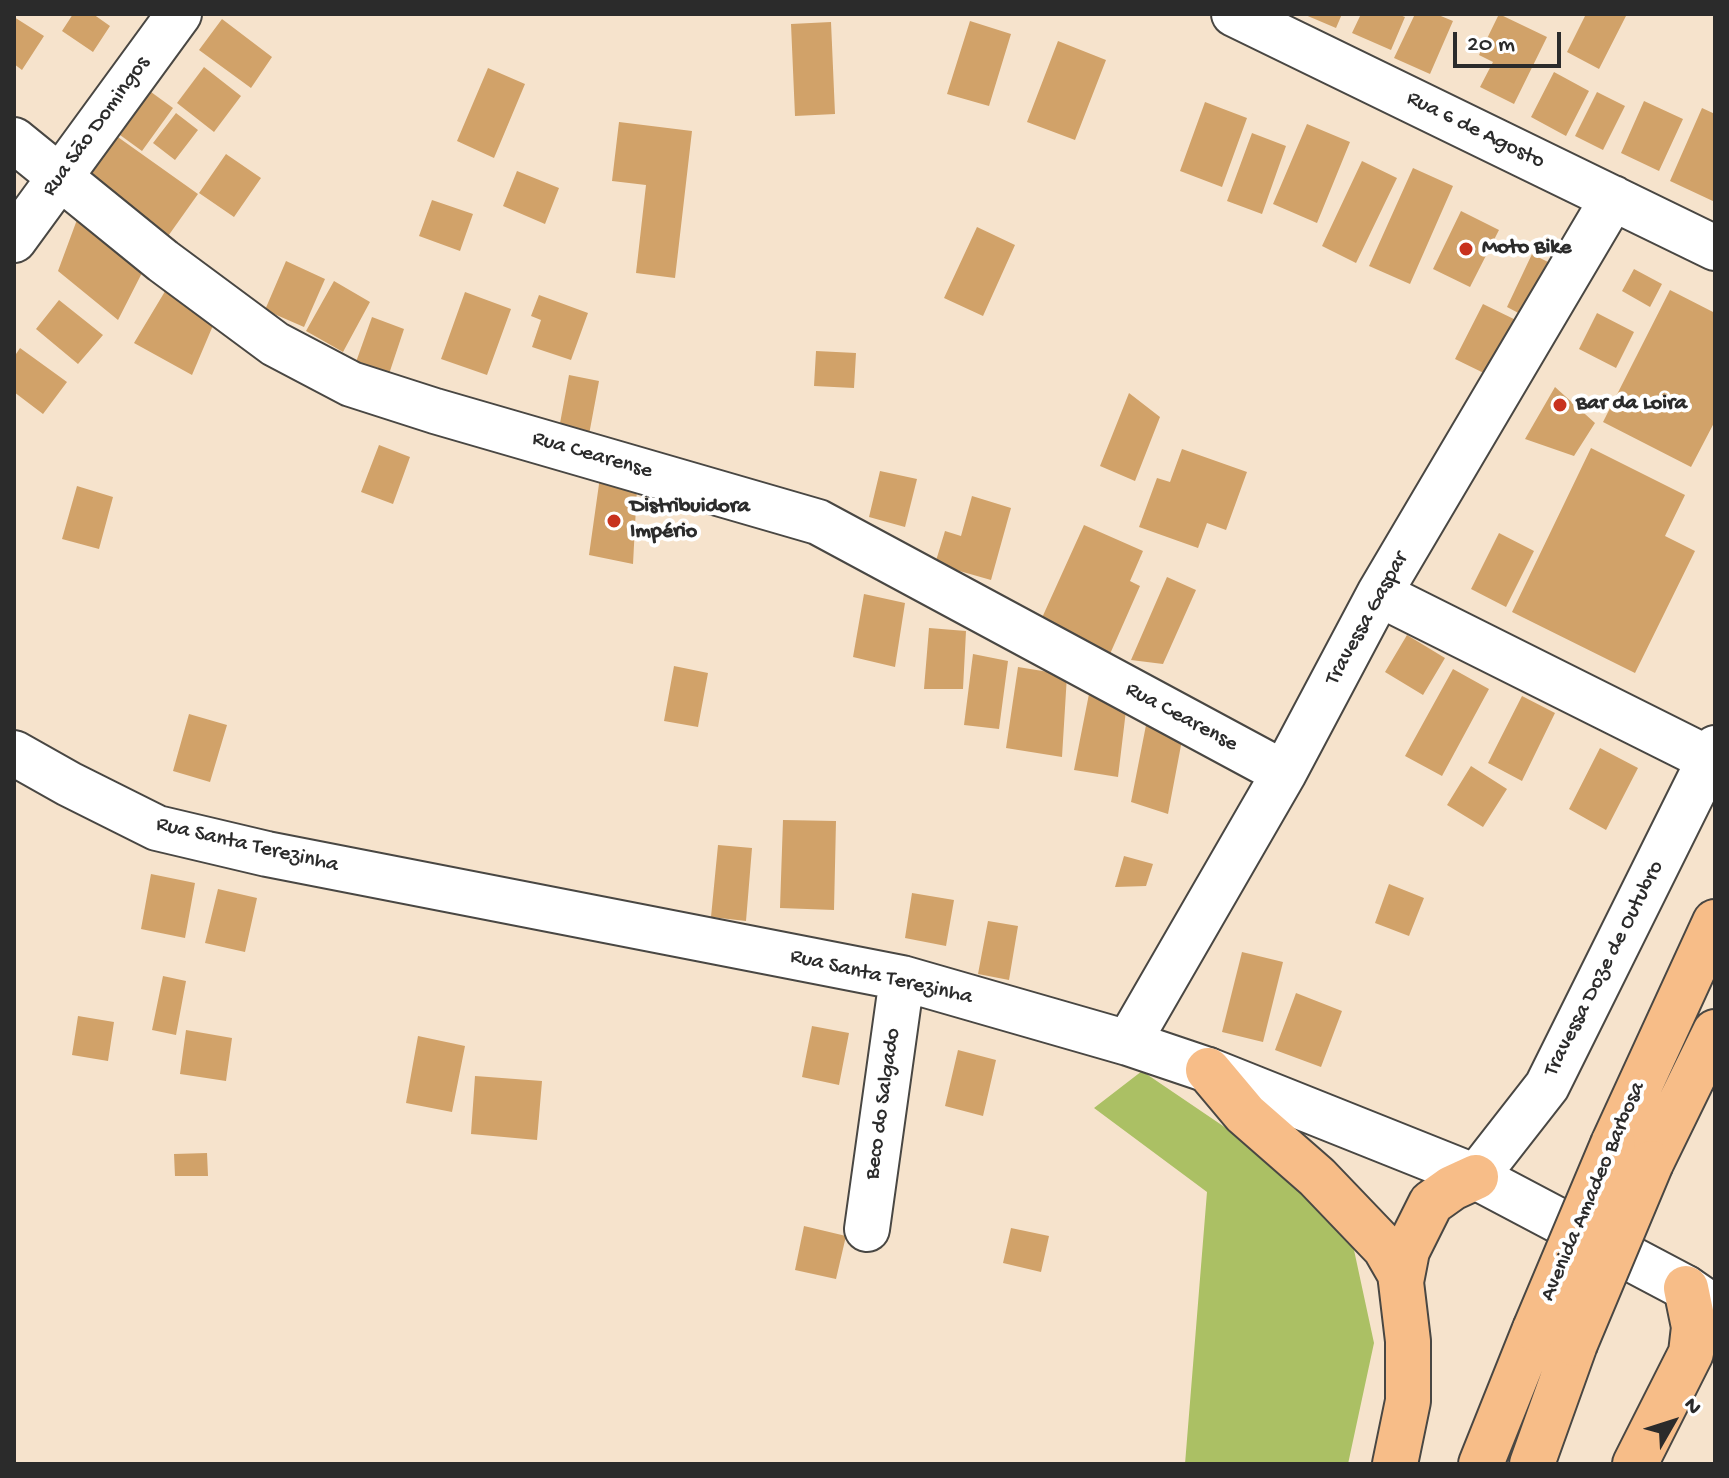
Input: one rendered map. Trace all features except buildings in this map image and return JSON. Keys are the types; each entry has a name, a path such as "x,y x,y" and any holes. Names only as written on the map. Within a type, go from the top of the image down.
{"main road":[{"name":"Avenida Amadeo Barbosa","path":"1532,1464 1575,1344 1632,1153 1715,922"},
{"name":"Avenida Amadeo Barbosa","path":"1481,1464 1535,1329 1632,1153 1715,1032"},
{"path":"1208,1070 1245,1114 1317,1177 1385,1248 1400,1274 1408,1341 1408,1401 1395,1464"},
{"path":"1401,1282 1407,1251 1431,1203 1452,1188 1476,1177"},
{"path":"1635,1464 1691,1353 1700,1298"}],"street":[{"name":"Rua São Domingos","path":"14,240 179,14"},
{"name":"Rua 6 de Agosto","path":"1234,14 1715,248"},
{"name":"Rua Cearense","path":"14,140 163,261 275,344 351,384 818,522 1284,773"},
{"name":"Travessa Gaspar","path":"1128,1043 1284,773 1379,594 1613,198"},
{"path":"1379,594 1713,757"},
{"name":"Rua Santa Terezinha","path":"14,753 157,828 267,854 902,978 1128,1043 1208,1070 1476,1177 1700,1298"},
{"name":"Travessa Doze de Outubro","path":"1476,1177 1547,1086 1713,757"},
{"name":"Beco do Salgado","path":"867,1229 902,978"}],"green space":[{"path":"1142,1071 1257,1149 1351,1236 1374,1343 1348,1464 1185,1464 1207,1192 1094,1108"}],"place":[{"name":"Moto Bike","path":"1466,249"},
{"name":"Bar da Loira","path":"1560,405"},
{"name":"Distribuidora Império","path":"614,521"}]}
